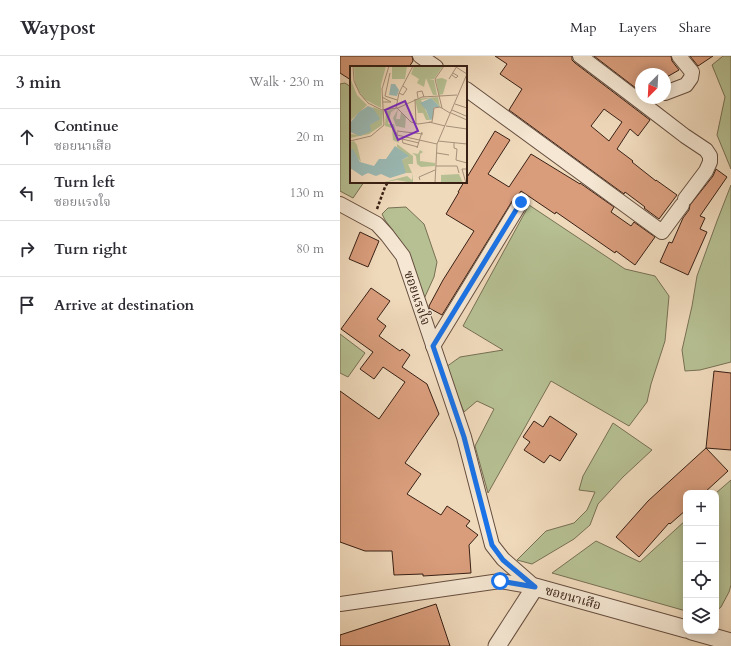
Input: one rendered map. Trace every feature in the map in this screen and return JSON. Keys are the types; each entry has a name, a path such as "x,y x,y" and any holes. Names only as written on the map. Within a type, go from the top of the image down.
{"street":[{"path":"420,56 435,66"},
{"path":"580,56 635,92"},
{"path":"671,91 686,85 691,78 692,72 679,56"},
{"path":"467,90 662,232 706,171 710,162 710,156 706,150 685,136 651,104"},
{"path":"433,346 521,202"},
{"name":"ซอยแรงใจ","path":"340,204 377,224 403,256 464,437 492,545 503,560 535,587"},
{"name":"ซอยนาเสือ","path":"340,604 500,581 535,587 683,629"},
{"path":"497,646 535,587"},
{"path":"703,634 731,642"}],"path":[{"path":"377,224 376,215 387,183"}],"green space":[{"path":"723,56 731,56 731,169 717,135 725,97 712,65"},
{"path":"345,83 350,86 350,183 363,183 353,198 340,191 340,84"},
{"path":"731,185 731,362 700,370 685,371 682,350 697,276"},
{"path":"529,205 625,269 655,276 669,296 665,341 651,384 647,402 629,426 551,381 488,493 475,446 494,409 477,401 464,412 446,367 460,357 503,350 463,326"},
{"path":"406,207 424,224 437,262 434,277 423,301 411,259 382,214 388,208"},
{"path":"340,334 365,353 348,377 340,373"},
{"path":"613,423 652,450 623,477 598,504 590,525 574,539 532,564 517,560 546,531 574,523 587,510 595,492 579,490 583,476"},
{"path":"731,480 731,585 729,592 719,609 719,526 719,490"},
{"path":"683,523 683,610 552,573 596,541 640,562"}],"building":[{"path":"340,56 412,56 413,61 410,66 350,66 350,79 340,73"},
{"path":"495,56 572,56 572,60 575,63 650,120 638,136 630,129 617,149 656,181 677,195 659,219 625,192 624,194 509,110 522,89 500,74 507,64","holes":["604,109 622,122 609,141 591,126"]},
{"path":"594,56 671,56 672,61 679,70 671,75 671,68 635,68 635,87"},
{"path":"690,56 713,56 698,66"},
{"path":"495,131 510,140 488,174 509,187 531,154 580,183 614,207 611,212 631,226 634,222 655,237 635,265 556,212 555,214 521,191 514,198 442,315 429,308 429,306 443,280 474,231 446,214 463,183 467,183 467,177"},
{"path":"716,169 727,177 700,216 705,218 700,229 707,232 688,275 660,262 669,242 672,243 683,218 689,210 690,205 713,176"},
{"path":"360,232 379,241 368,267 349,259"},
{"path":"371,288 390,301 377,319 386,326 379,336 400,351 402,349 410,355 402,367 427,384 439,414 405,463 421,474 407,494 441,515 447,506 470,521 466,526 478,535 469,545 471,573 423,576 423,574 394,575 392,551 365,551 340,542 340,391 379,419 405,382 383,367 374,379 360,369 373,352 341,329"},
{"path":"714,371 731,373 731,450 706,448"},
{"path":"550,416 577,434 560,461 550,455 544,463 524,450 530,442 523,437 534,421 543,427"},
{"path":"706,448 728,471 707,490 683,490 683,513 670,524 669,523 639,557 616,537 648,501"},
{"path":"436,604 450,646 340,646 340,635"}],"route":[{"path":"500,581 535,587 503,560 492,545 464,437 433,346 521,202"}]}
